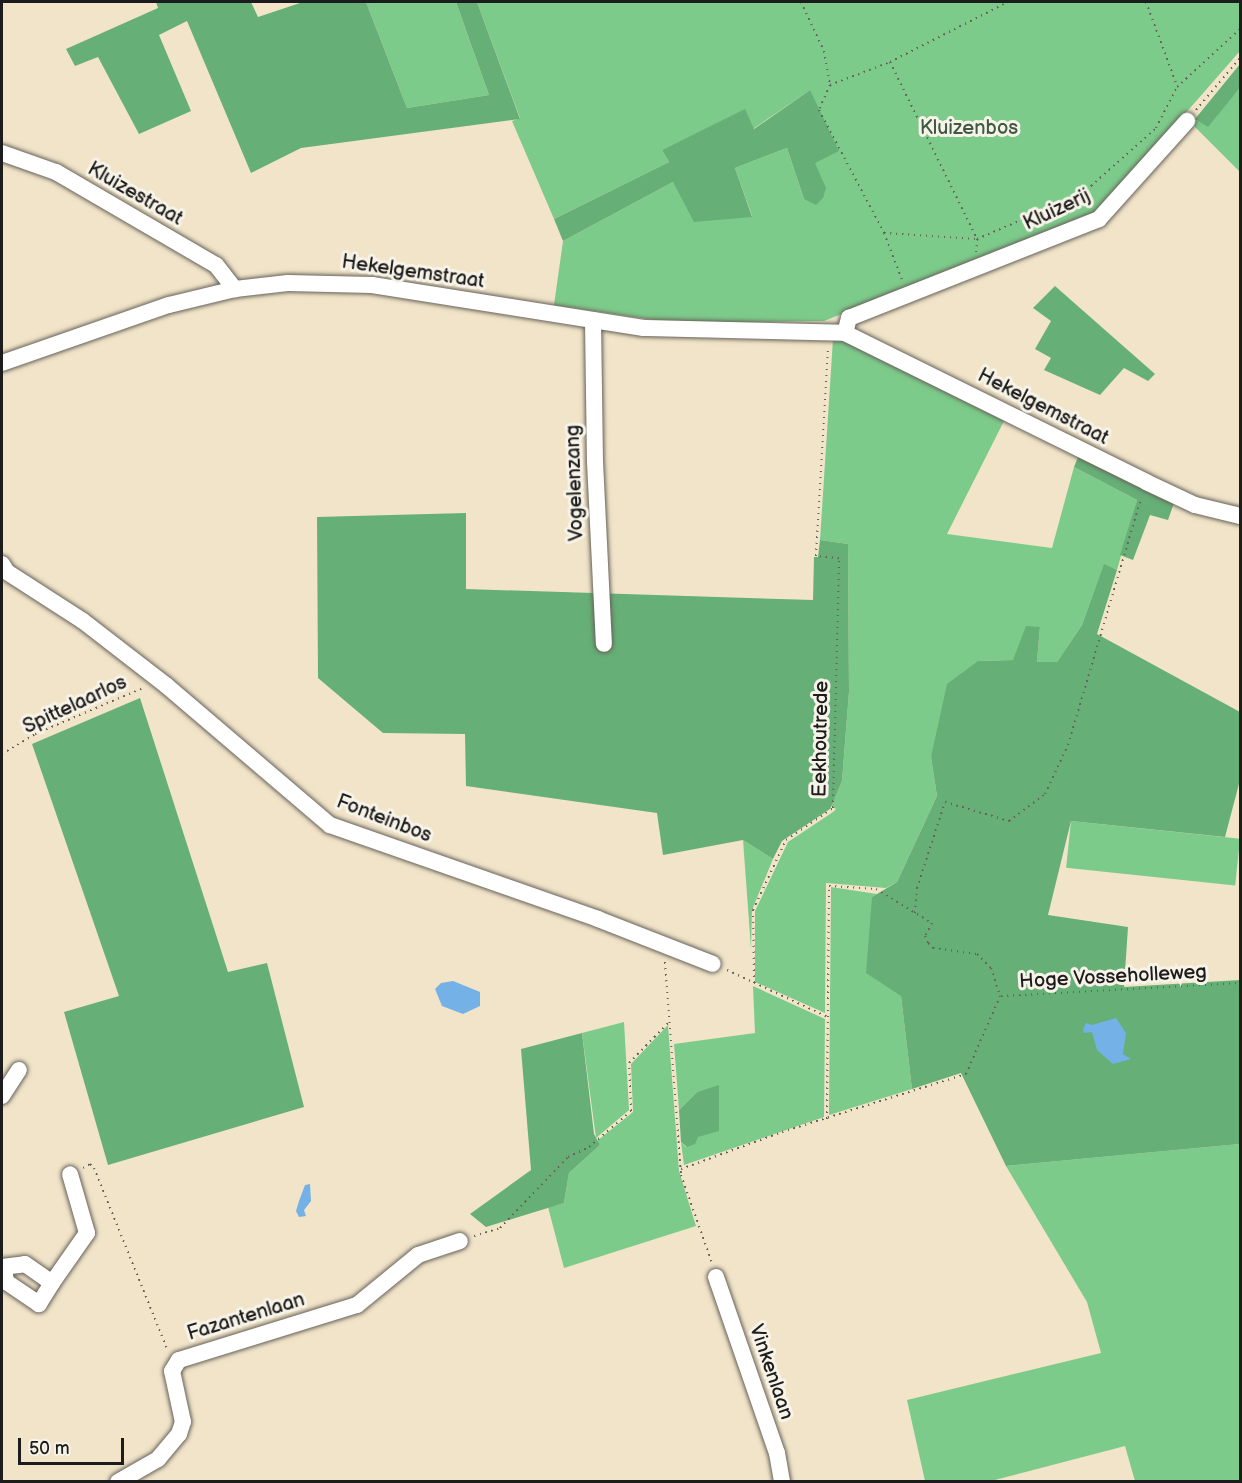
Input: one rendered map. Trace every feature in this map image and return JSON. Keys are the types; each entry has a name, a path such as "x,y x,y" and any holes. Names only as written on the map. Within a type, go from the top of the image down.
{"street":[{"name":"Kluizerij","path":"837,332 849,318 1099,219 1187,121"},
{"name":"Kluizestraat","path":"2,153 56,172 216,265 235,289"},
{"name":"Hekelgemstraat","path":"2,363 169,305 235,289 321,282 372,285 593,320 698,332 837,332 1195,505 1240,516"},
{"name":"Vogelenzang","path":"593,320 595,462 604,644"},
{"name":"Fonteinbos","path":"2,564 7,572 83,621 160,681 330,825 664,943 713,964"},
{"path":"2,1096 19,1070"},
{"path":"52,1283 25,1264 3,1268 6,1282 39,1304 87,1233 70,1174"},
{"name":"Fazantenlaan","path":"118,1482 159,1459 179,1434 183,1422 174,1368 179,1360 357,1305 418,1255 460,1241"},
{"name":"Vinkenlaan","path":"717,1277 777,1452 782,1482"}],"path":[{"path":"801,2 824,51 830,85 819,110 884,233 908,294"},
{"path":"830,85 891,62 1008,2"},
{"path":"1146,2 1177,87"},
{"path":"884,233 977,239 1082,194 1156,128 1177,87 1240,29"},
{"path":"1187,121 1240,58"},
{"path":"891,62 977,239 974,268"},
{"name":"Eekhoutrede","path":"754,983 753,910 786,840 833,808 838,558 816,556 837,332"},
{"path":"915,913 917,888 945,802 1009,821 1045,794 1068,745 1146,482"},
{"name":"Spittelaarlos","path":"2,754 35,734 160,681"},
{"path":"681,1169 827,1119 829,886 876,889 932,923 925,936 933,948 966,950 984,960 998,982 1000,996"},
{"path":"664,943 681,1175 717,1277"},
{"path":"713,964 828,1017"},
{"name":"Hoge Vosseholleweg","path":"827,1119 966,1074 1000,996 1240,983"},
{"path":"460,1241 500,1228 568,1157 589,1147 631,1110 629,1063 670,1021"},
{"path":"70,1174 90,1164 94,1168 174,1368"}],"green space":[{"path":"156,2 251,2 258,17 303,2 366,2 407,108 489,95 456,2 477,2 520,119 301,148 251,173 187,21 159,35 191,111 139,134 98,57 75,66 66,49 158,8"},
{"path":"366,2 456,2 489,95 407,108"},
{"name":"Kluizenbos","path":"477,2 1240,2 1240,51 1099,212 824,321 675,323 554,305 563,241 673,182 752,216 735,168 787,148 804,199 815,163 810,90 753,129 745,110 662,150 669,162 554,219 512,121 520,118"},
{"path":"1240,64 1240,88 1208,127 1195,119"},
{"path":"1240,88 1240,172 1191,123 1195,119 1208,126"},
{"path":"810,90 839,151 815,163 826,188 823,198 816,205 804,199 787,148 735,168 752,217 694,222 673,182 563,241 554,219 669,162 662,150 745,109 754,129"},
{"path":"1055,286 1155,374 1148,381 1124,368 1100,395 1044,370 1051,358 1035,349 1051,321 1033,308"},
{"path":"833,339 850,342 1005,419 947,534 1052,548 1074,467 1137,500 1117,570 1104,565 1082,625 1057,662 1037,662 1040,627 1013,660 978,661 931,757 937,796 897,882 886,888 826,883 825,1013 755,982 755,911 788,842 836,809 831,806 842,781 849,692 848,544 820,540"},
{"path":"1078,457 1174,503 1168,520 1150,515 1133,560 1120,555 1137,500 1074,467"},
{"path":"466,513 466,589 813,600 814,557 818,557 820,540 848,544 849,692 842,781 830,809 782,841 773,859 743,840 663,855 657,813 466,786 465,734 383,733 318,678 317,517"},
{"path":"1104,564 1117,570 1097,634 1240,712 1240,780 1225,837 1071,821 1048,915 1128,927 1124,987 1240,980 1240,1144 1006,1166 961,1073 912,1089 901,996 866,973 872,897 897,882 937,796 931,757 947,684 978,661 1013,660 1026,626 1040,627 1037,662 1057,662 1082,625"},
{"path":"140,698 228,972 267,963 304,1107 108,1165 64,1012 119,996 32,744"},
{"path":"1071,821 1240,839 1235,886 1066,868"},
{"path":"743,840 773,859 752,910 751,949"},
{"path":"831,887 877,894 872,897 901,996 912,1089 829,1115"},
{"path":"753,986 825,1019 824,1117 684,1165 681,1142 686,1147 697,1137 719,1086 697,1092 679,1110 674,1044 755,1033"},
{"path":"624,1022 629,1110 596,1138 582,1033"},
{"path":"668,1025 679,1171 696,1226 564,1268 548,1207 564,1203 569,1173 600,1145 597,1141 633,1112 631,1064"},
{"path":"582,1033 594,1134 600,1145 569,1173 564,1203 486,1227 470,1214 531,1170 521,1049"},
{"path":"719,1085 719,1131 698,1137 695,1144 687,1147 681,1142 679,1110 697,1092"},
{"path":"1240,1144 1240,1481 1135,1481 1125,1446 991,1481 925,1481 907,1400 1101,1353 1087,1302 1006,1166"}],"water":[{"path":"453,981 480,992 480,1006 463,1014 442,1006 435,989 441,983"},
{"path":"1116,1018 1126,1033 1123,1054 1131,1059 1113,1064 1097,1050 1092,1032 1084,1033 1083,1029 1086,1023 1092,1025"},
{"path":"310,1184 311,1201 304,1210 306,1216 299,1217 296,1211 299,1201 305,1185"}]}
